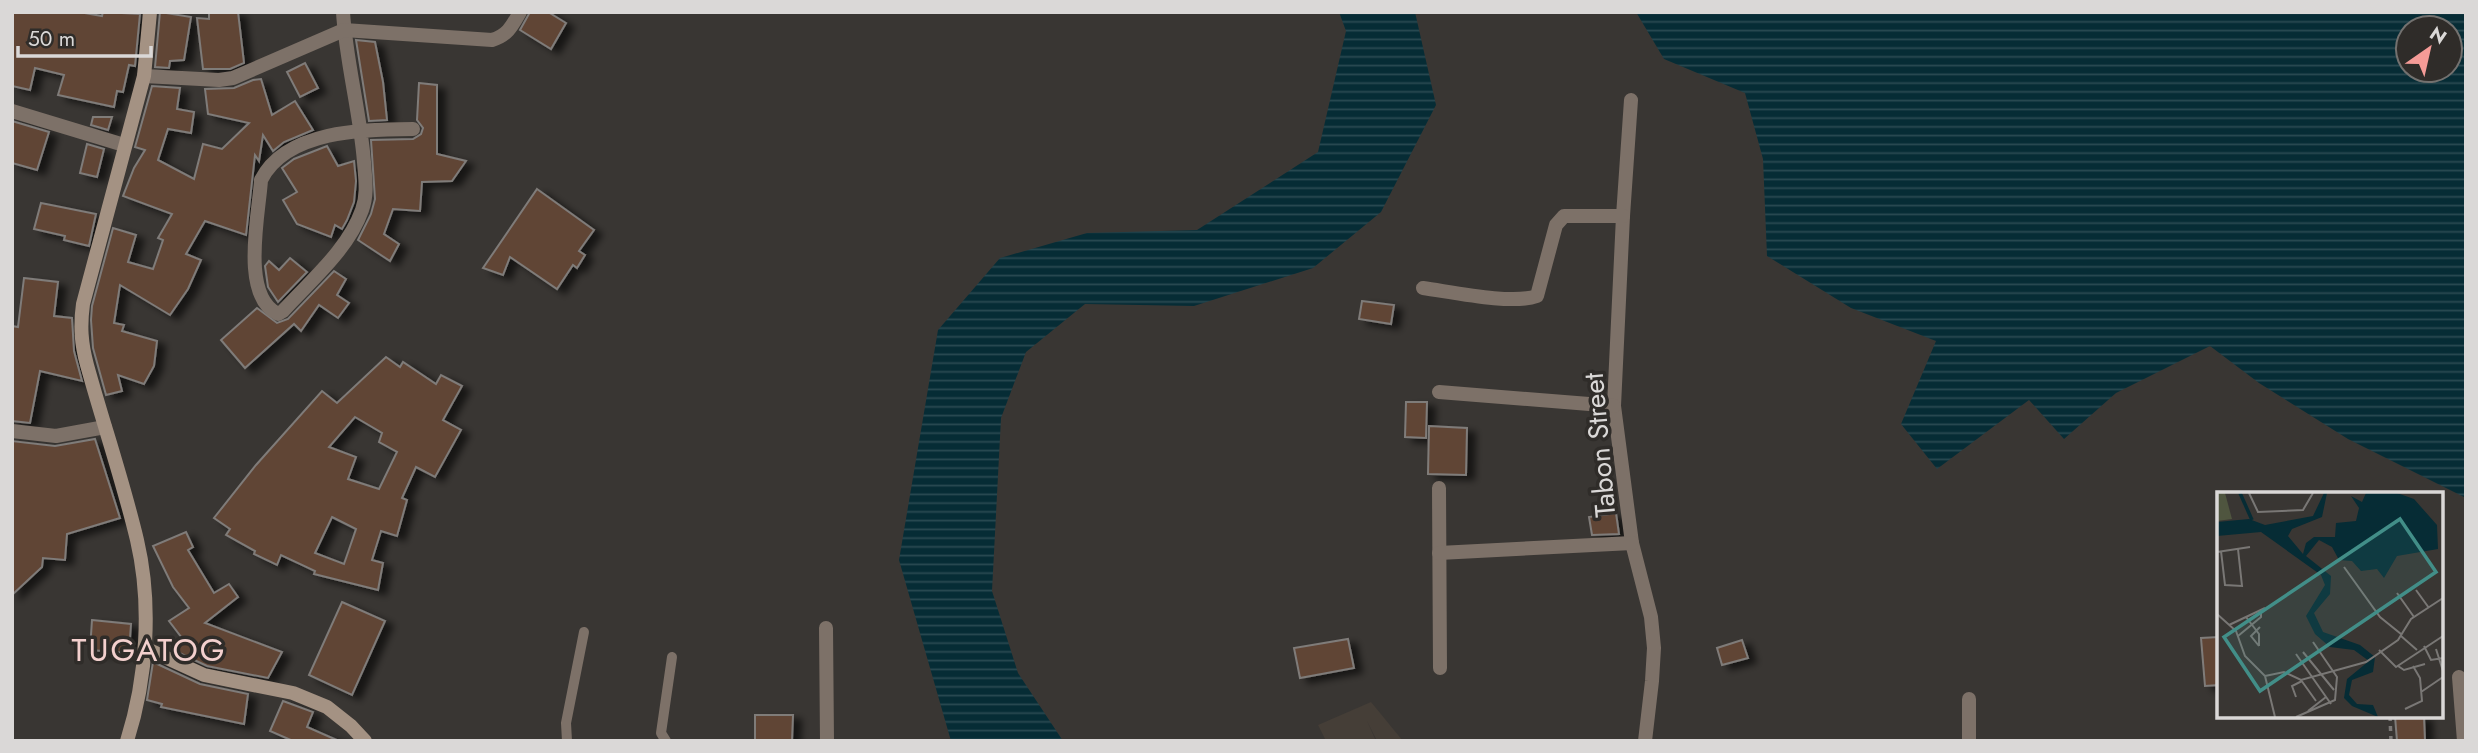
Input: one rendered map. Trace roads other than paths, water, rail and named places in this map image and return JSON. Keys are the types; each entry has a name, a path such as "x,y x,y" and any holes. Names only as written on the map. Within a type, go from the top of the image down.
{"street":[{"path":"127,741 145,648 143,587 137,542 80,339 80,323 144,76 150,12"},
{"path":"343,12 362,129 366,197 361,212 337,254 283,311 278,314 271,311 259,294 254,276 261,180 268,166 295,146 362,129 414,129"},
{"path":"144,76 219,80 233,78 344,30 492,40 509,32 520,12"},
{"name":"Tabon Street","path":"1631,100 1614,406 1632,543 1651,617 1654,648 1645,741"},
{"path":"12,111 124,145"},
{"path":"1423,288 1510,299 1537,296 1556,225 1564,216 1623,216"},
{"path":"1439,392 1614,406"},
{"path":"12,431 56,436 105,427"},
{"path":"1439,488 1440,668"},
{"path":"1439,553 1632,543"},
{"path":"826,628 827,741"},
{"path":"145,648 205,675 293,693 327,707 365,741"},
{"path":"2459,677 2464,741"},
{"path":"1969,699 1969,741"}],"lane":[{"path":"567,741 566,723 584,632"},
{"path":"666,741 661,733 672,657"}],"water":[{"path":"1339,12 1415,12 1436,105 1381,212 1313,268 1194,306 1085,304 1026,352 1001,418 992,591 1018,673 1063,741 951,741 899,560 938,330 1000,258 1087,233 1197,230 1318,152 1346,31"},
{"path":"1636,12 2466,12 2466,498 2348,439 2259,383 2210,346 2116,393 2064,439 2029,400 1937,469 1901,424 1936,341 1851,308 1767,256 1763,159 1745,93 1664,59"}],"district":[{"name":"TUGATOG","path":"149,650"}]}
